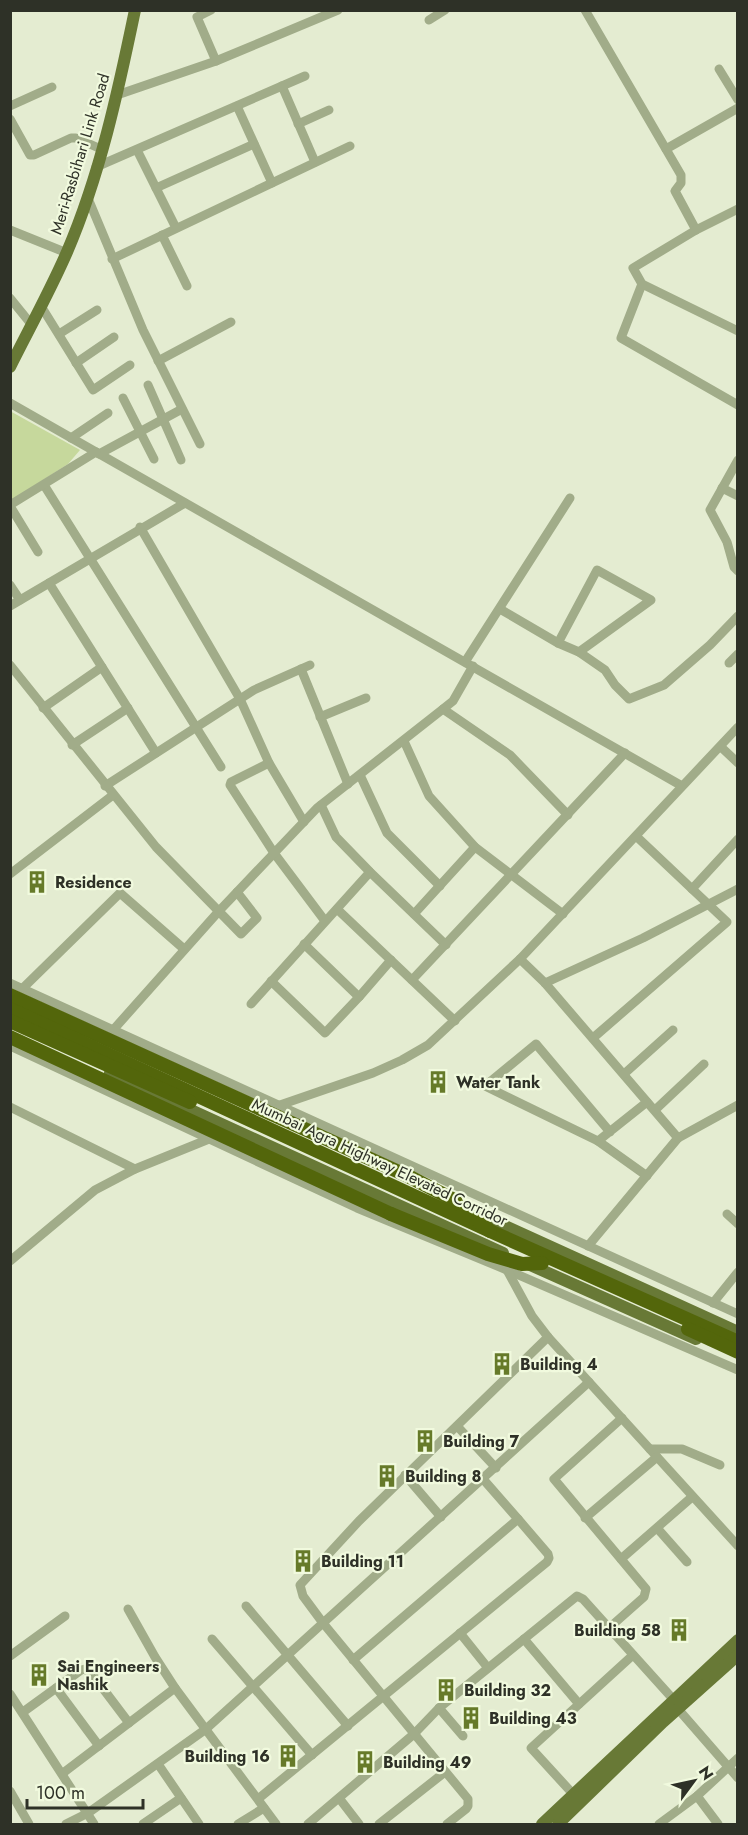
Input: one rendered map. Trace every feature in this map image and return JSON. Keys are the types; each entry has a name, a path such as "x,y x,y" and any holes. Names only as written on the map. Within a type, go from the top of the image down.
{"highway":[{"path":"17,991 410,1177 454,1200 490,1231"},
{"name":"Mumbai Agra Highway Elevated Corridor","path":"10,1009 490,1231 738,1342"},
{"name":"Mumbai Agra Highway Elevated Corridor","path":"10,1020 738,1352"},
{"path":"10,1037 391,1214 488,1254 522,1264 542,1263"}],"main road":[{"name":"Meri-Rasbihari Link Road","path":"10,367 67,252 87,196 117,95 135,10"},
{"path":"10,1001 738,1332"},
{"path":"10,1027 400,1208 738,1358"},
{"path":"551,1823 676,1704 738,1640"},
{"path":"551,1823 573,1794 676,1704 738,1655"}],"street":[{"path":"211,10 197,17 216,61"},
{"path":"117,95 216,61 338,10"},
{"path":"429,20 445,10"},
{"path":"585,10 681,176 681,183 675,191 696,230"},
{"path":"719,69 738,100"},
{"path":"96,167 305,76"},
{"path":"282,86 315,162"},
{"path":"10,106 52,87"},
{"path":"237,106 272,183"},
{"path":"666,149 738,108"},
{"path":"298,124 329,110"},
{"path":"10,118 13,132 30,155 71,138 101,149"},
{"path":"156,188 254,144"},
{"path":"112,259 350,146"},
{"path":"137,150 176,228"},
{"path":"87,196 112,259 158,361 200,444"},
{"path":"738,209 696,230 633,268 642,284 738,331"},
{"path":"10,230 67,252"},
{"path":"162,235 187,286"},
{"path":"642,284 621,338 738,405"},
{"path":"10,298 31,324"},
{"path":"41,306 93,390 130,364"},
{"path":"59,334 97,310"},
{"path":"158,361 231,322"},
{"path":"76,363 114,337"},
{"path":"148,385 181,460"},
{"path":"123,398 154,459"},
{"path":"10,404 682,786"},
{"path":"38,552 10,505 97,453 182,409"},
{"path":"70,438 108,413"},
{"path":"738,460 710,510 727,542 734,567 738,571"},
{"path":"44,485 220,767"},
{"path":"722,488 738,496"},
{"path":"114,1029 219,911 321,805 453,701 469,664 500,609 570,498"},
{"path":"10,606 185,502"},
{"path":"140,527 240,699 269,763 304,822"},
{"path":"558,643 597,570 651,600 579,652"},
{"path":"49,583 156,753"},
{"path":"10,585 20,600"},
{"path":"500,609 558,643 579,652 605,670 615,685 629,699 664,685 710,645 738,616"},
{"path":"729,663 738,654"},
{"path":"10,665 156,847 241,934 257,918 237,892"},
{"path":"44,708 102,667"},
{"path":"105,786 254,690 305,667 320,717 348,784"},
{"path":"320,717 366,698"},
{"path":"72,745 128,708"},
{"path":"443,709 510,755 568,815"},
{"path":"280,1106 402,1060 428,1045 520,959 738,727"},
{"path":"404,741 429,796 475,847 563,914"},
{"path":"721,747 738,763"},
{"path":"412,980 626,753"},
{"path":"269,763 231,782 230,785 274,853 325,921"},
{"path":"360,775 387,833 440,886"},
{"path":"10,874 113,795"},
{"path":"321,805 336,837 446,945"},
{"path":"593,1038 727,922 636,836"},
{"path":"692,889 738,839"},
{"path":"414,914 475,847"},
{"path":"251,1004 370,872"},
{"path":"545,982 709,905 738,889"},
{"path":"17,991 120,892 184,950"},
{"path":"337,909 455,1021"},
{"path":"304,944 359,997"},
{"path":"520,959 545,982 678,1138"},
{"path":"271,981 325,1033 391,960"},
{"path":"10,982 17,991 114,1029 738,1314"},
{"path":"624,1074 673,1030"},
{"path":"610,1132 536,1044 485,1086 598,1142 647,1176"},
{"path":"10,1046 357,1208 738,1370"},
{"path":"655,1110 704,1064"},
{"path":"598,1142 647,1102"},
{"path":"588,1246 678,1138 738,1105"},
{"path":"10,1107 135,1169"},
{"path":"10,1260 95,1190 135,1169 209,1139"},
{"path":"727,1214 738,1224"},
{"path":"507,1270 532,1316 548,1337 738,1546"},
{"path":"713,1303 738,1272"},
{"path":"447,1824 466,1809 469,1803 323,1623 303,1596 300,1585 405,1475 548,1337"},
{"path":"66,1824 88,1813 206,1729 589,1382"},
{"path":"609,1628 646,1593 646,1589 554,1478 622,1418"},
{"path":"457,1426 496,1468"},
{"path":"650,1449 682,1449 720,1465"},
{"path":"585,1518 657,1457"},
{"path":"405,1475 441,1517"},
{"path":"258,1799 548,1560 548,1554 483,1479"},
{"path":"621,1559 692,1497"},
{"path":"353,1660 518,1519"},
{"path":"657,1528 687,1562"},
{"path":"308,1824 414,1734 439,1707 579,1596 676,1704 738,1778"},
{"path":"246,1606 348,1726"},
{"path":"128,1609 175,1688 276,1824"},
{"path":"10,1656 65,1616"},
{"path":"460,1634 488,1668"},
{"path":"212,1639 312,1755"},
{"path":"524,1639 579,1704"},
{"path":"573,1794 531,1748 633,1655"},
{"path":"10,1713 22,1709 85,1669 92,1674 129,1723"},
{"path":"56,1688 99,1746"},
{"path":"63,1773 175,1688"},
{"path":"10,1694 22,1709 94,1824"},
{"path":"439,1707 463,1736"},
{"path":"659,1824 698,1796 738,1758"},
{"path":"158,1764 199,1824"},
{"path":"379,1824 445,1772"},
{"path":"10,1791 28,1824"},
{"path":"698,1796 718,1824"},
{"path":"143,1824 181,1798"},
{"path":"339,1798 359,1824"},
{"path":"238,1824 264,1808"}],"green space":[{"path":"10,411 80,450 68,464 10,501"}],"place":[{"name":"Residence","path":"37,882"},
{"name":"Water Tank","path":"438,1082"},
{"name":"Building 4","path":"502,1364"},
{"name":"Building 7","path":"425,1441"},
{"name":"Building 8","path":"387,1476"},
{"name":"Building 11","path":"303,1561"},
{"name":"Building 58","path":"679,1630"},
{"name":"Sai Engineers Nashik","path":"39,1675"},
{"name":"Building 32","path":"446,1690"},
{"name":"Building 43","path":"471,1718"},
{"name":"Building 16","path":"288,1756"},
{"name":"Building 49","path":"365,1762"}]}
